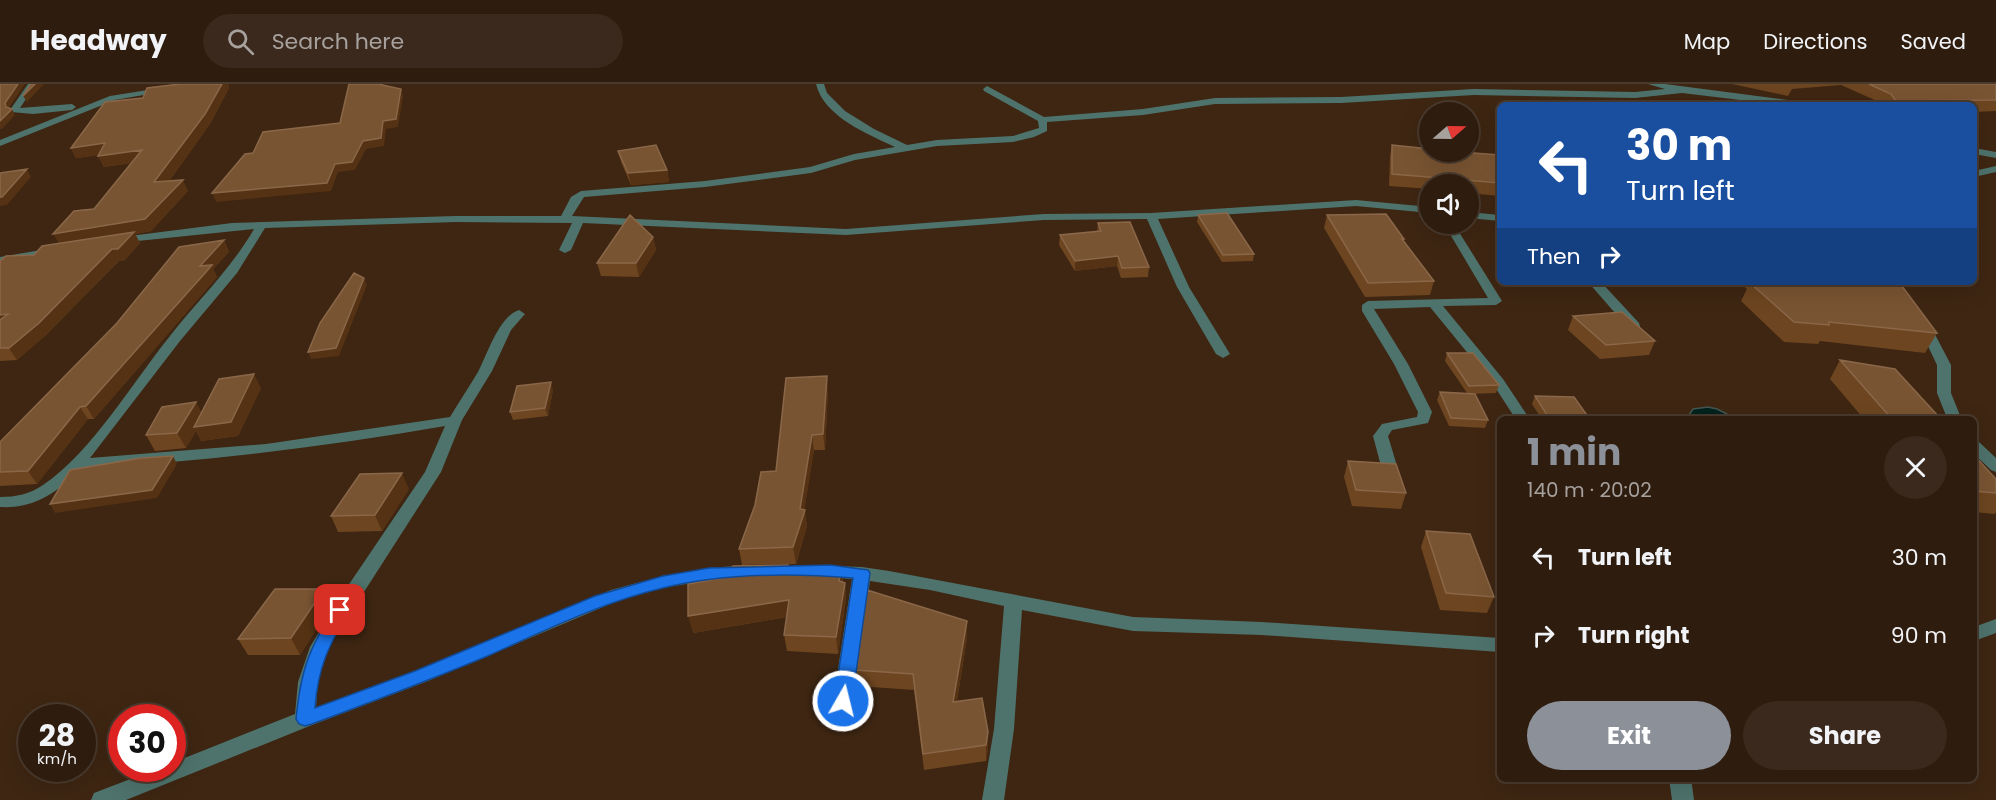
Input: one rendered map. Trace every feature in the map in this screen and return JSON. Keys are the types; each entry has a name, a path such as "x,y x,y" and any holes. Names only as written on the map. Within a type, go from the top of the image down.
{"street":[{"path":"32,84 14,110 33,111 92,106"},
{"path":"0,143 113,98 202,84"},
{"path":"820,84 821,91 827,98 859,126 908,148"},
{"path":"1652,84 1779,102"},
{"path":"987,89 1042,120 1143,112 1215,101 1341,99 1482,92 1562,96 1653,95 1683,90"},
{"path":"1653,95 1659,102"},
{"path":"565,219 575,199 581,194 685,186 811,170 840,160 937,143 992,141 1031,135 1044,129 1042,120"},
{"path":"1977,152 1996,155"},
{"path":"1977,173 1996,169"},
{"path":"106,242 191,230 261,225 456,219 579,219 846,232 1044,217 1151,216 1356,203 1419,209"},
{"path":"1151,216 1171,267 1193,308 1223,354"},
{"path":"1479,216 1497,218"},
{"path":"565,250 579,219"},
{"path":"0,502 21,502 39,495 55,484 76,463 176,338 231,274 254,240 261,225"},
{"path":"1389,466 1380,436 1387,427 1423,420 1425,412 1401,364 1368,311 1368,305 1496,301 1455,234"},
{"path":"0,260 70,248"},
{"path":"1597,285 1641,334"},
{"path":"1434,304 1498,382 1521,416"},
{"path":"1914,309 1944,365 1944,393 1953,416"},
{"path":"305,719 308,682 319,647 340,610 433,472 455,420 505,330 519,314"},
{"path":"76,463 203,456 337,441 455,420"},
{"path":"1977,448 1996,467"},
{"path":"102,800 305,719 431,672 617,594 663,582 709,574 763,571"},
{"path":"785,571 862,573 899,578 1013,604 1135,624 1228,627 1497,645"},
{"path":"843,701 862,573"},
{"path":"993,800 1004,729 1013,604"},
{"path":"1977,633 1996,626"},
{"path":"1681,782 1683,800"}],"water":[{"path":"1708,407 1731,416 1690,416 1693,409"}],"building":[{"path":"0,84 18,84 5,103 6,107 12,109 0,121"},
{"path":"31,84 35,84 23,96"},
{"path":"180,84 222,84 205,114 154,182 183,180 145,219 53,234 74,211 94,209 142,150 98,156 105,143 71,148 105,102 143,98 147,88"},
{"path":"349,84 378,84 401,89 396,119 383,121 381,138 363,141 352,162 335,164 327,183 212,193 245,154 253,153 263,132 340,123"},
{"path":"1869,84 1996,84 1996,100 1896,101 1891,94"},
{"path":"656,145 667,170 628,173 618,151"},
{"path":"1392,145 1419,148 1419,162 1479,162 1479,153 1497,155 1497,183 1479,181 1479,174 1419,174 1419,176 1392,174"},
{"path":"27,169 2,197 0,197 0,173"},
{"path":"1227,213 1254,254 1223,255 1198,215"},
{"path":"1386,214 1434,281 1368,283 1327,215"},
{"path":"630,215 653,237 636,263 597,263"},
{"path":"1130,222 1149,267 1122,268 1118,256 1075,261 1060,235 1101,231 1098,223"},
{"path":"134,232 118,249 112,249 39,323 9,348 0,348 0,320 8,314 0,315 0,261 6,256 34,255 42,246"},
{"path":"224,240 200,266 212,265 86,406 80,407 28,471 0,472 0,442 117,323 179,247"},
{"path":"354,273 364,278 336,348 308,352 320,323"},
{"path":"1752,285 1901,285 1937,333 1829,322 1829,325 1794,322"},
{"path":"1622,312 1655,341 1606,345 1573,316"},
{"path":"1447,353 1473,353 1499,385 1469,386"},
{"path":"1840,360 1895,369 1938,416 1889,416"},
{"path":"254,374 231,422 194,427 219,379"},
{"path":"827,376 823,434 812,435 800,509 805,510 793,547 739,549 755,505 761,472 776,471 786,378"},
{"path":"551,382 545,408 510,412 517,386"},
{"path":"1440,392 1475,394 1488,420 1451,418"},
{"path":"1535,396 1574,397 1588,416 1548,416"},
{"path":"196,402 177,433 146,435 162,407"},
{"path":"173,456 152,490 50,504 70,470 141,458"},
{"path":"1977,458 1996,479 1996,493 1977,491"},
{"path":"1348,461 1396,464 1406,493 1356,490"},
{"path":"402,473 375,515 331,516 360,474"},
{"path":"1426,531 1470,534 1494,597 1446,593"},
{"path":"788,565 787,569 841,571 839,581 845,583 836,637 784,635 789,600 688,616 688,584 728,577 733,566"},
{"path":"275,589 324,589 291,638 238,639"},
{"path":"867,590 967,621 953,702 982,698 988,732 986,745 923,754 913,674 855,670"}],"route":[{"path":"340,610 319,647 308,682 305,719 421,676 617,594 663,582 709,574 752,571 862,573 843,701"}]}
